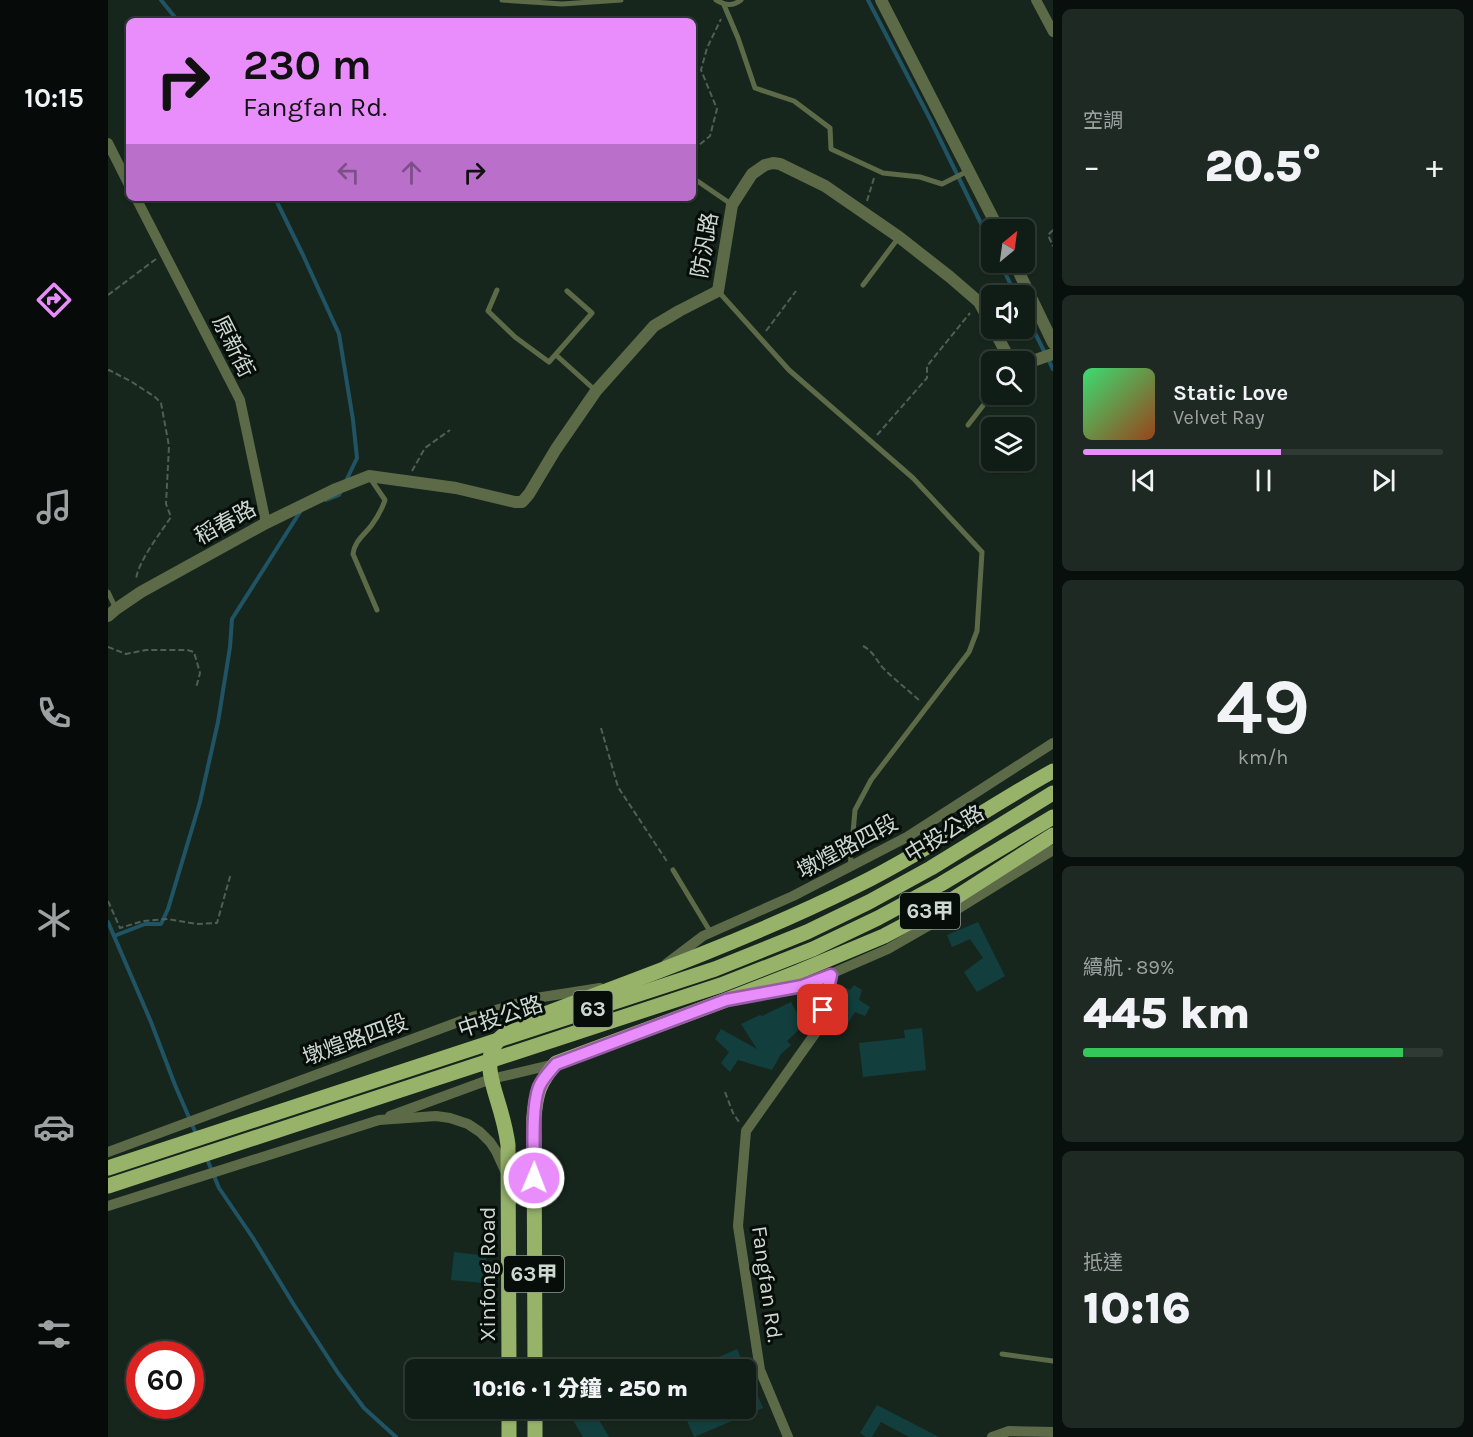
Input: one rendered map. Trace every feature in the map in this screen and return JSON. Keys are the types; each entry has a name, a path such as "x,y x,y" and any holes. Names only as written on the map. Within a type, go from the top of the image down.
{"main road":[{"name":"63甲","path":"509,1179 506,1132 491,1078 489,1062 494,1046 502,1035 524,1022 707,953 858,885 922,851 1053,770"},
{"name":"中投公路","path":"108,1168 715,969 776,945 869,902 1053,793"},
{"name":"中投公路","path":"108,1186 721,985 793,957 878,918 941,884 1053,817"},
{"name":"63甲","path":"556,1064 798,972 884,936 950,901 1053,835"},
{"name":"Xinfong Road","path":"535,1359 536,1100 539,1087 556,1064"},
{"name":"Xinfong Road","path":"509,1179 509,1359"},
{"path":"509,1419 509,1437"},
{"path":"535,1419 535,1437"}],"street":[{"path":"881,0 993,219"},
{"path":"1036,0 1053,32"},
{"path":"108,143 126,179"},
{"name":"防汎路","path":"369,476 456,488 522,502 530,494 555,449 596,391 654,326 718,291 732,205 752,174 765,165 780,164 825,186 864,211 950,277 981,306"},
{"name":"原新街","path":"137,201 240,400 266,523"},
{"path":"1019,273 1053,343"},
{"path":"1035,360 1053,354"},
{"name":"稻春路","path":"112,612 141,592 266,523 336,489 369,476"},
{"name":"墩煌路四段","path":"655,973 703,936 794,896 907,837 1053,743"},
{"path":"726,1000 802,986 888,949 1053,850"},
{"path":"746,1131 819,1028 831,975"},
{"name":"墩煌路四段","path":"108,1152 469,1018 536,998 622,985"},
{"path":"108,1206 379,1120 491,1078 556,1064"},
{"path":"379,1120 436,1116 468,1124 480,1132 496,1151 509,1179"},
{"name":"Fangfan Rd.","path":"746,1131 738,1226 760,1370 788,1437"},
{"path":"133,1143 149,1193"},
{"path":"992,1437 1010,1431 1053,1432"}],"lane":[{"path":"502,0 562,4 621,0"},
{"path":"716,0 724,5 730,17 754,88 794,101 830,128 831,149 883,173 920,177 942,184 968,171"},
{"path":"724,5 735,4 741,0"},
{"path":"696,180 732,205"},
{"path":"862,285 899,237"},
{"path":"497,290 488,311 515,337 549,362 592,313 567,291"},
{"path":"718,291 789,370 913,478 982,552 977,631 969,652 871,780 855,810 849,868"},
{"path":"556,355 596,391"},
{"path":"968,425 983,405"},
{"path":"369,476 385,500 372,524 353,547 353,554 377,610"},
{"path":"108,592 112,612"},
{"path":"673,870 711,933"},
{"path":"1002,1354 1053,1361"}],"path":[{"path":"696,148 710,136 717,109 701,70 707,48 721,20 730,17"},
{"path":"864,211 877,170"},
{"path":"1053,230 1048,235 1053,246"},
{"path":"108,296 163,253"},
{"path":"761,338 796,291"},
{"path":"872,442 927,378 927,366 979,302"},
{"path":"108,371 132,382 161,403 169,446 166,504 171,517 137,572 136,579 141,592"},
{"path":"406,482 425,448 450,430"},
{"path":"863,646 871,650 879,663 927,707"},
{"path":"108,647 126,654 146,650 194,652 200,673 196,688"},
{"path":"601,728 618,787 673,870"},
{"path":"108,901 120,928 143,921 168,919 197,924 217,923 231,873"},
{"path":"725,1092 733,1113 746,1131"}],"building":[{"path":"978,922 1005,976 977,992 964,972 983,958 970,939 952,947 947,935"},
{"path":"841,985 850,990 854,985 862,990 859,1000 870,1007 865,1016 855,1012 848,1023 835,1016 843,1001 834,996"},
{"path":"791,1002 804,1025 787,1041 791,1045 781,1054 772,1070 738,1060 730,1072 721,1063 729,1052 715,1039 721,1029 757,1049 741,1024"},
{"path":"922,1028 926,1070 863,1077 859,1043 905,1038 904,1030"},
{"path":"454,1252 487,1256 483,1283 451,1280"},
{"path":"737,1349 741,1359 715,1359"},
{"path":"756,1392 763,1408 756,1411"},
{"path":"877,1405 939,1437 909,1437 881,1422 872,1437 866,1437 860,1433"},
{"path":"572,1419 598,1419 609,1437 583,1437"},
{"path":"686,1419 737,1419 694,1437"}],"waterway":[{"path":"161,0 176,18"},
{"path":"868,0 981,223"},
{"path":"276,201 339,334 357,458 346,481"},
{"path":"1005,273 1011,285"},
{"path":"1035,333 1053,369"},
{"path":"326,500 339,495 341,491"},
{"path":"114,936 145,924 161,924 168,909 200,802 218,722 232,619 300,512"},
{"path":"108,922 197,1136"},
{"path":"207,1159 219,1188 338,1373 364,1408 396,1437"}],"route":[{"path":"534,1178 536,1100 539,1087 556,1064 726,1000 802,986 831,975 823,1010"}]}
